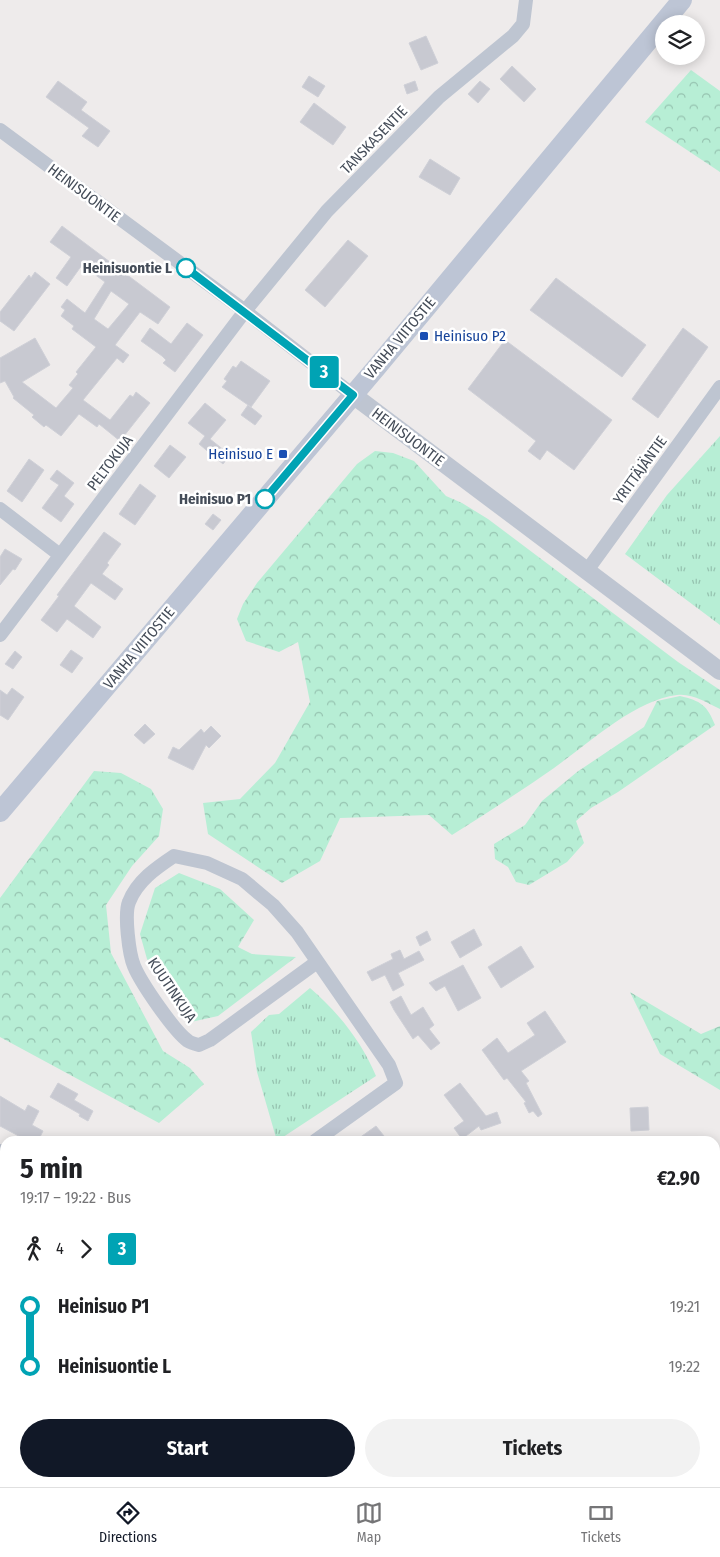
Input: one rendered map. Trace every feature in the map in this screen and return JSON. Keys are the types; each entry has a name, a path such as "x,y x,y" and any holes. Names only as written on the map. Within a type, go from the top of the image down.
{"main road":[{"name":"VANHA VIITOSTIE","path":"0,812 353,395 682,0"}],"street":[{"name":"TANSKASENTIE","path":"246,311 327,211 439,96 513,36 523,24 526,0"},
{"name":"HEINISUONTIE","path":"0,130 246,311 586,572 720,671"},
{"name":"PELTOKUJA","path":"0,635 246,311"},
{"name":"YRITTÄJÄNTIE","path":"586,572 720,387"},
{"path":"0,509 60,555"},
{"name":"KUUTINKUJA","path":"317,962 210,1040 199,1045 189,1042 177,1030 134,966 128,936 128,903 138,886 148,875 174,856 207,863 242,879 273,905 297,932 389,1065 396,1083 322,1136"}],"green space":[{"path":"691,70 720,91 720,172 645,122"},
{"path":"720,436 720,625 625,554 667,495"},
{"path":"375,451 393,453 414,461 446,496 462,503 488,519 678,662 720,690 720,709 699,699 683,695 661,699 645,705 613,724 542,777 452,835 429,815 340,818 320,861 282,883 208,834 203,803 240,799 275,763 310,702 298,642 279,652 246,641 237,619 243,604 257,583 357,464"},
{"path":"680,696 698,702 706,708 715,725 618,792 591,808 576,821 584,843 567,862 529,885 516,882 508,867 495,859 494,844 525,825 542,801 577,772 644,727 657,701"},
{"path":"94,771 121,773 151,789 163,809 159,836 132,866 106,905 111,953 163,1051 190,1068 204,1084 159,1123 0,1037 0,898"},
{"path":"179,873 220,889 254,920 238,947 252,954 296,957 218,1016 191,1022 147,959 140,934 155,888"},
{"path":"310,988 348,1028 364,1051 376,1076 285,1136 276,1136 257,1072 251,1032 269,1015 279,1014"},
{"path":"630,992 701,1034 720,1026 720,1090 660,1054"}],"building":[{"path":"426,36 438,63 421,70 409,43"},
{"path":"512,66 536,89 524,102 500,79"},
{"path":"309,76 325,86 318,97 302,87"},
{"path":"58,81 87,102 81,110 110,131 98,147 82,136 89,128 46,97"},
{"path":"415,81 418,90 407,94 404,85"},
{"path":"480,81 490,89 478,103 468,94"},
{"path":"314,103 346,127 333,145 300,122"},
{"path":"430,159 460,178 450,195 419,177"},
{"path":"62,226 170,307 158,324 140,312 115,345 129,355 123,363 117,358 83,400 110,420 130,395 133,397 136,392 150,403 120,441 99,424 97,427 79,414 61,436 46,425 44,427 32,417 34,415 13,398 5,381 0,383 0,358 35,338 50,365 22,382 56,408 73,388 69,385 78,374 76,372 96,347 72,329 74,326 61,316 65,310 61,307 67,299 85,313 105,282 82,265 67,286 56,278 71,257 50,242","holes":["111,291 129,304 108,329 94,319"]},
{"path":"348,240 368,256 325,307 305,290"},
{"path":"35,272 50,284 14,331 0,321 0,312 29,275 31,278"},
{"path":"556,278 646,345 622,377 530,310"},
{"path":"187,323 203,335 175,372 163,363 166,360 162,356 141,341 150,328 171,344"},
{"path":"683,328 708,347 658,418 632,399"},
{"path":"505,340 612,420 574,470 547,450 540,460 528,451 536,441 468,389"},
{"path":"241,361 270,381 251,407 222,387 227,381 224,379 233,366 236,368"},
{"path":"205,403 226,420 210,439 230,455 223,464 199,444 205,436 188,423"},
{"path":"248,405 262,416 255,425 241,415"},
{"path":"170,445 186,457 169,478 154,466"},
{"path":"29,459 44,470 22,502 7,491"},
{"path":"57,470 74,483 64,496 74,504 61,522 42,508 59,485 50,479"},
{"path":"140,484 156,496 135,525 119,514"},
{"path":"213,514 221,520 213,530 205,524"},
{"path":"104,532 121,544 107,563 109,565 102,574 123,589 115,600 91,583 74,606 101,627 93,638 67,619 57,632 41,620 59,596 57,595"},
{"path":"5,549 22,559 15,570 13,569 0,585 0,557"},
{"path":"71,650 83,658 72,673 60,665"},
{"path":"15,651 22,657 13,669 5,664"},
{"path":"12,688 24,697 8,720 0,715 0,690 7,695"},
{"path":"145,724 155,734 144,744 134,735"},
{"path":"211,726 221,736 209,748 206,745 193,770 168,758 173,747 179,750 201,729 204,733"},
{"path":"474,929 482,945 460,958 451,942"},
{"path":"427,931 431,940 420,946 416,937"},
{"path":"521,946 534,967 501,988 488,967"},
{"path":"400,950 404,959 419,951 424,960 398,973 404,985 393,991 385,975 372,981 367,972 393,959 391,954"},
{"path":"463,965 481,998 458,1011 445,986 436,991 429,983"},
{"path":"401,996 411,1015 423,1007 434,1025 429,1029 440,1043 431,1050 418,1035 413,1039 394,1010 390,1002"},
{"path":"545,1011 566,1042 521,1071 529,1081 526,1083 542,1114 538,1117 533,1111 529,1113 524,1103 526,1102 507,1078 504,1080 482,1050 497,1038 508,1053 535,1035 527,1023"},
{"path":"58,1083 78,1094 74,1100 93,1111 88,1121 79,1116 80,1114 50,1097"},
{"path":"460,1083 486,1116 497,1112 501,1123 481,1130 479,1126 466,1136 460,1136 454,1128 464,1121 444,1095"},
{"path":"0,1096 25,1111 28,1105 39,1111 32,1125 43,1131 40,1136 19,1136 0,1126"},
{"path":"648,1107 649,1130 631,1131 630,1108"},
{"path":"376,1126 384,1136 362,1136"}],"bus line":[{"name":"3","path":"186,268 246,311 353,395 265,499"}],"place":[{"name":"Heinisuontie L","path":"186,268"},
{"name":"Heinisuo P2","path":"424,336"},
{"name":"Heinisuo E","path":"283,454"},
{"name":"Heinisuo P1","path":"265,499"}]}
